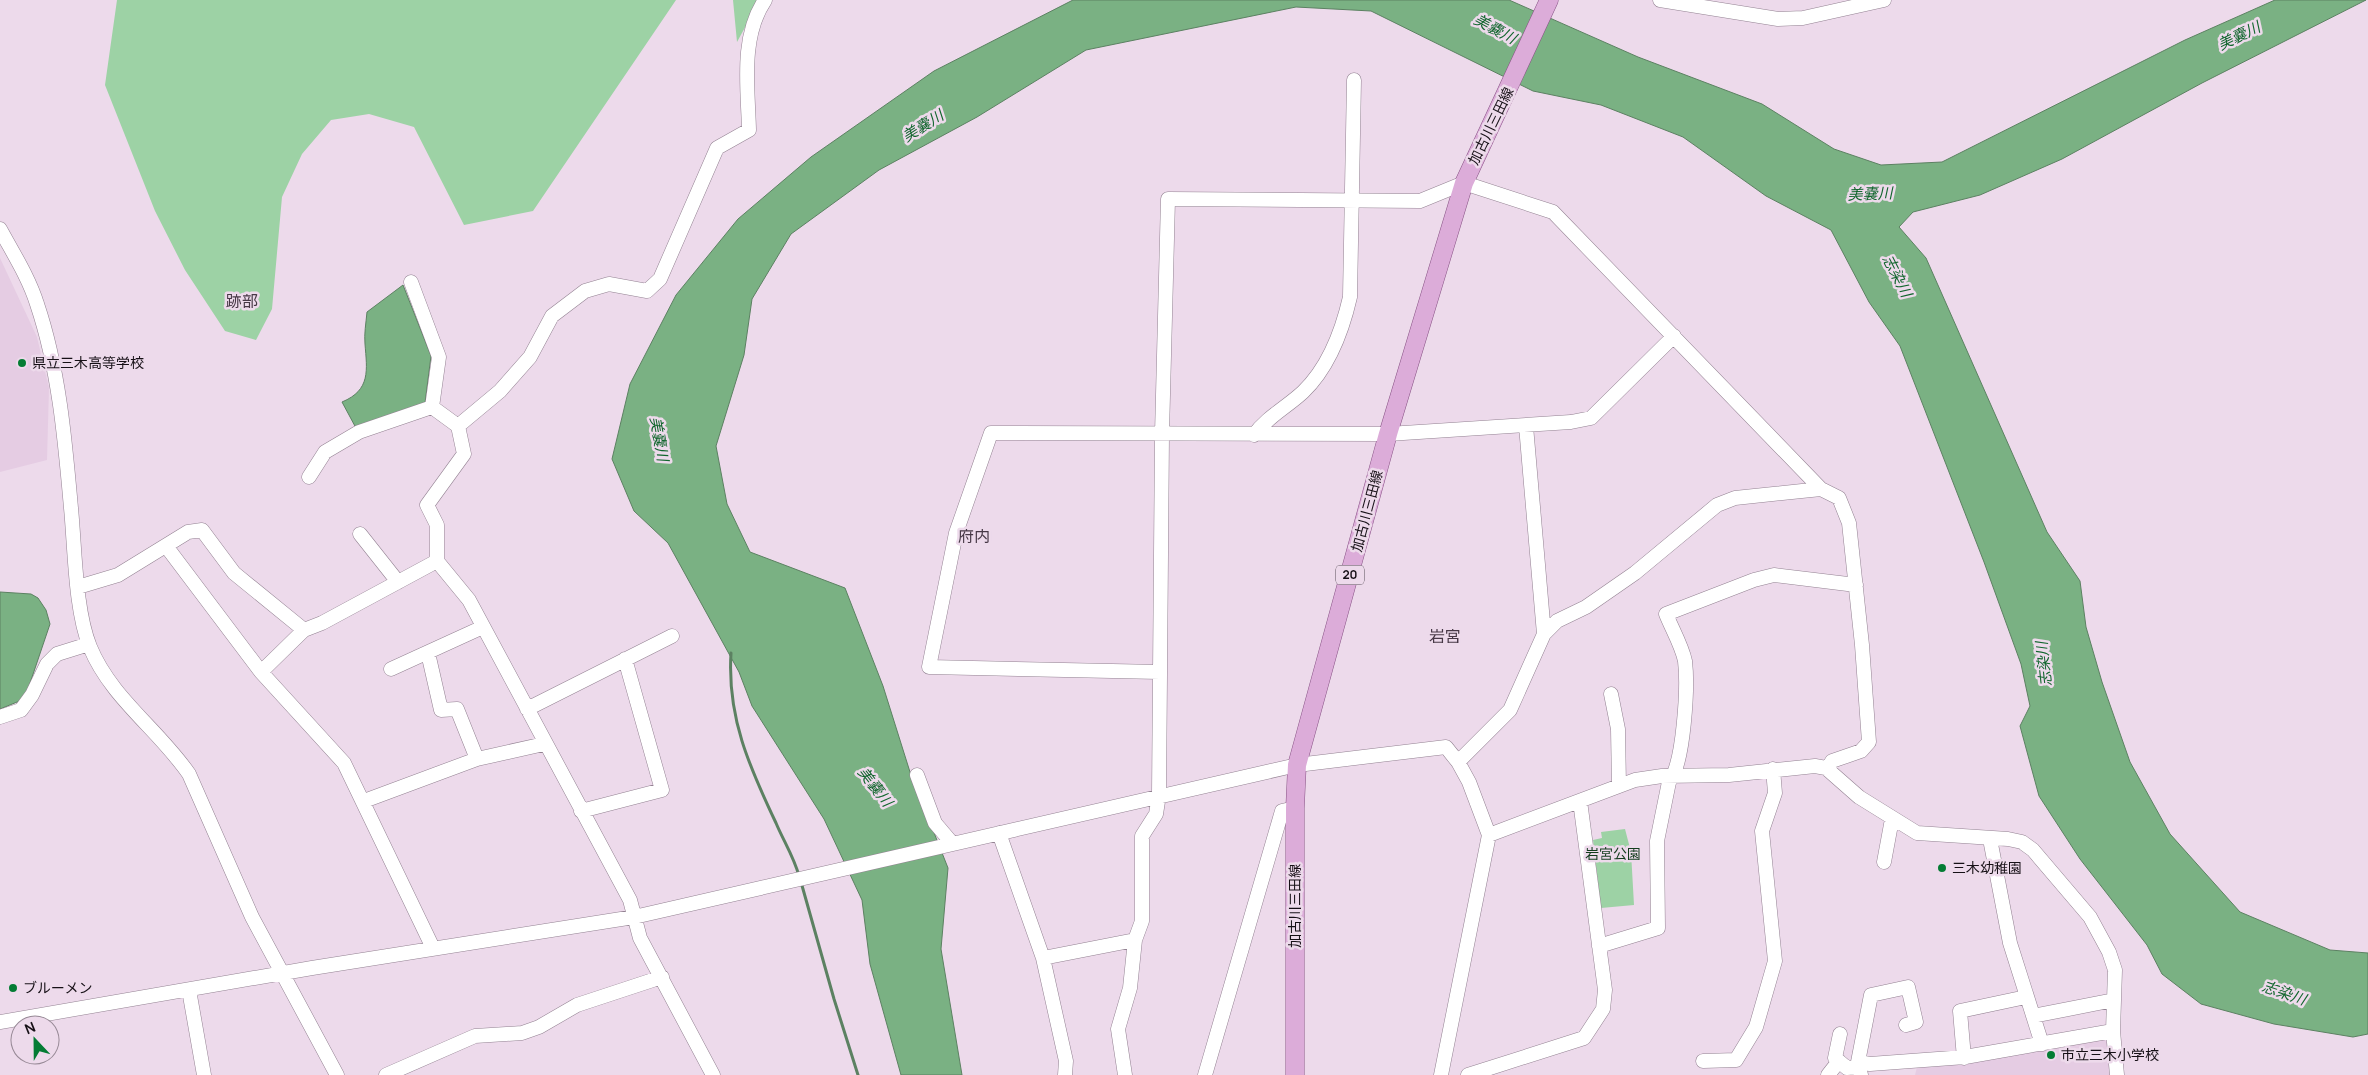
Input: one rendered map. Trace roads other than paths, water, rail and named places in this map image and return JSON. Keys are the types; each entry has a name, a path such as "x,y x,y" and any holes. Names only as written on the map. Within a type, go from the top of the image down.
{"main road":[{"name":"加古川三田線","path":"1295,1075 1295,808 1297,765 1388,434 1464,183 1507,95 1549,0"}],"street":[{"path":"458,426 500,391 530,357 552,316 585,291 609,284 647,291 660,279 717,148 749,130 748,64 752,26 765,0"},
{"path":"1660,0 1778,19 1803,18 1877,1"},
{"path":"1254,435 1260,426 1304,391 1328,361 1346,315 1350,297 1354,80"},
{"path":"1125,1075 1118,1029 1130,988 1134,940 1142,922 1142,836 1156,814 1160,795 1162,434 1168,199 1420,201 1464,183 1553,212 1821,489 1839,498 1848,523 1856,585 1869,742 1861,751 1832,760 1828,769"},
{"path":"0,229 37,302 50,352 71,500 78,587 89,644 105,678 178,758 189,774 252,917 337,1075"},
{"path":"411,282 439,358 432,407"},
{"path":"1160,672 929,667 956,533 991,434 1388,434 1570,422 1591,418 1674,336"},
{"path":"432,407 458,426 464,454 427,505 437,524 437,561 469,600 544,744 630,900 640,938 713,1075"},
{"path":"309,477 325,452 359,432 432,407"},
{"path":"1526,426 1544,634"},
{"path":"1458,762 1510,710 1544,634 1557,621 1586,607 1635,573 1717,505 1735,498 1821,489"},
{"path":"78,587 118,575 188,532 202,530 234,573 304,630"},
{"path":"360,534 398,582"},
{"path":"166,546 261,672 344,763 364,801 433,948"},
{"path":"261,672 304,630 322,623 437,561"},
{"path":"1599,946 1658,928 1657,841 1668,782 1674,775 1686,693 1685,659 1666,614 1754,580 1774,575 1856,585"},
{"path":"390,669 483,627"},
{"path":"527,709 672,636"},
{"path":"0,717 20,710 32,695 47,664 56,654 89,644"},
{"path":"428,653 441,710 456,709 477,759"},
{"path":"582,811 662,790 625,659"},
{"path":"1611,694 1618,729 1619,786"},
{"path":"364,801 477,759 544,744"},
{"path":"0,1022 433,948 634,917 1297,765 1446,747 1458,762 1469,782 1489,835 1440,1075"},
{"path":"1489,835 1635,780 1674,775 1729,775 1815,766 1828,769 1860,798 1917,833 2022,842 2033,850 2090,917 2108,950 2116,970 2113,1031 2117,1075"},
{"path":"1703,1061 1736,1060 1756,1027 1775,961 1762,831 1775,792 1773,769"},
{"path":"917,775 934,823 952,843"},
{"path":"1468,1075 1584,1038 1603,1009 1605,990 1580,801"},
{"path":"1205,1075 1282,810 1295,808"},
{"path":"1884,862 1892,819"},
{"path":"999,833 1043,958 1066,1061 1065,1075"},
{"path":"1990,839 2010,944 2042,1044"},
{"path":"1043,958 1134,940"},
{"path":"386,1075 474,1036 522,1033 539,1027 577,1004 662,977"},
{"path":"1859,1068 1871,995 1908,987 1916,1022 1906,1026"},
{"path":"189,990 204,1075"},
{"path":"1964,1058 1960,1010 2026,997"},
{"path":"2033,1016 2114,1000"},
{"path":"1840,1034 1835,1058 1847,1068 1859,1068 1870,1064 1897,1068 2113,1031"},
{"path":"1828,1075 1839,1061"}],"water":[{"path":"1073,0 1509,0 1638,57 1762,104 1834,149 1881,165 1942,162 2185,40 2275,0 2366,0 2202,83 2062,159 1980,195 1913,212 1899,227 1926,258 2047,532 2080,581 2086,627 2102,682 2130,762 2170,834 2240,912 2330,950 2368,953 2368,1034 2353,1037 2274,1024 2201,1004 2162,974 2147,945 2080,859 2039,796 2020,726 2030,706 2021,664 1984,562 1900,346 1869,302 1831,230 1766,196 1683,137 1601,105 1533,91 1371,11 1296,7 1086,50 977,117 879,170 791,234 752,299 744,355 716,446 727,504 750,552 845,588 883,686 910,772 948,868 941,949 962,1075 901,1075 870,964 862,900 824,819 752,706 739,672 668,543 634,511 612,459 630,384 676,295 738,219 811,157 934,71"},
{"path":"403,285 431,356 425,403 356,428 342,402 358,392 365,378 367,312"},
{"path":"0,592 31,594 38,598 46,610 50,624 27,692 22,700 0,709"}],"waterway":[{"path":"731,653 733,699 742,741 757,781 799,876"},
{"path":"801,882 858,1075"}],"place":[{"name":"県立三木高等学校","path":"22,363"},
{"name":"三木幼稚園","path":"1942,868"},
{"name":"ブルーメン","path":"13,988"},
{"name":"市立三木小学校","path":"2051,1055"}],"district":[{"name":"跡部","path":"242,301"},
{"name":"府内","path":"974,536"},
{"name":"岩宮","path":"1445,636"}],"water label":[{"name":"美嚢川","path":"1495,29"},
{"name":"美嚢川","path":"2239,36"},
{"name":"美嚢川","path":"923,126"},
{"name":"美嚢川","path":"1870,194"},
{"name":"志染川","path":"1897,276"},
{"name":"美嚢川","path":"659,439"},
{"name":"志染川","path":"2044,664"},
{"name":"美嚢川","path":"875,787"},
{"name":"志染川","path":"2284,993"}],"park label":[{"name":"岩宮公園","path":"1613,854"}]}
